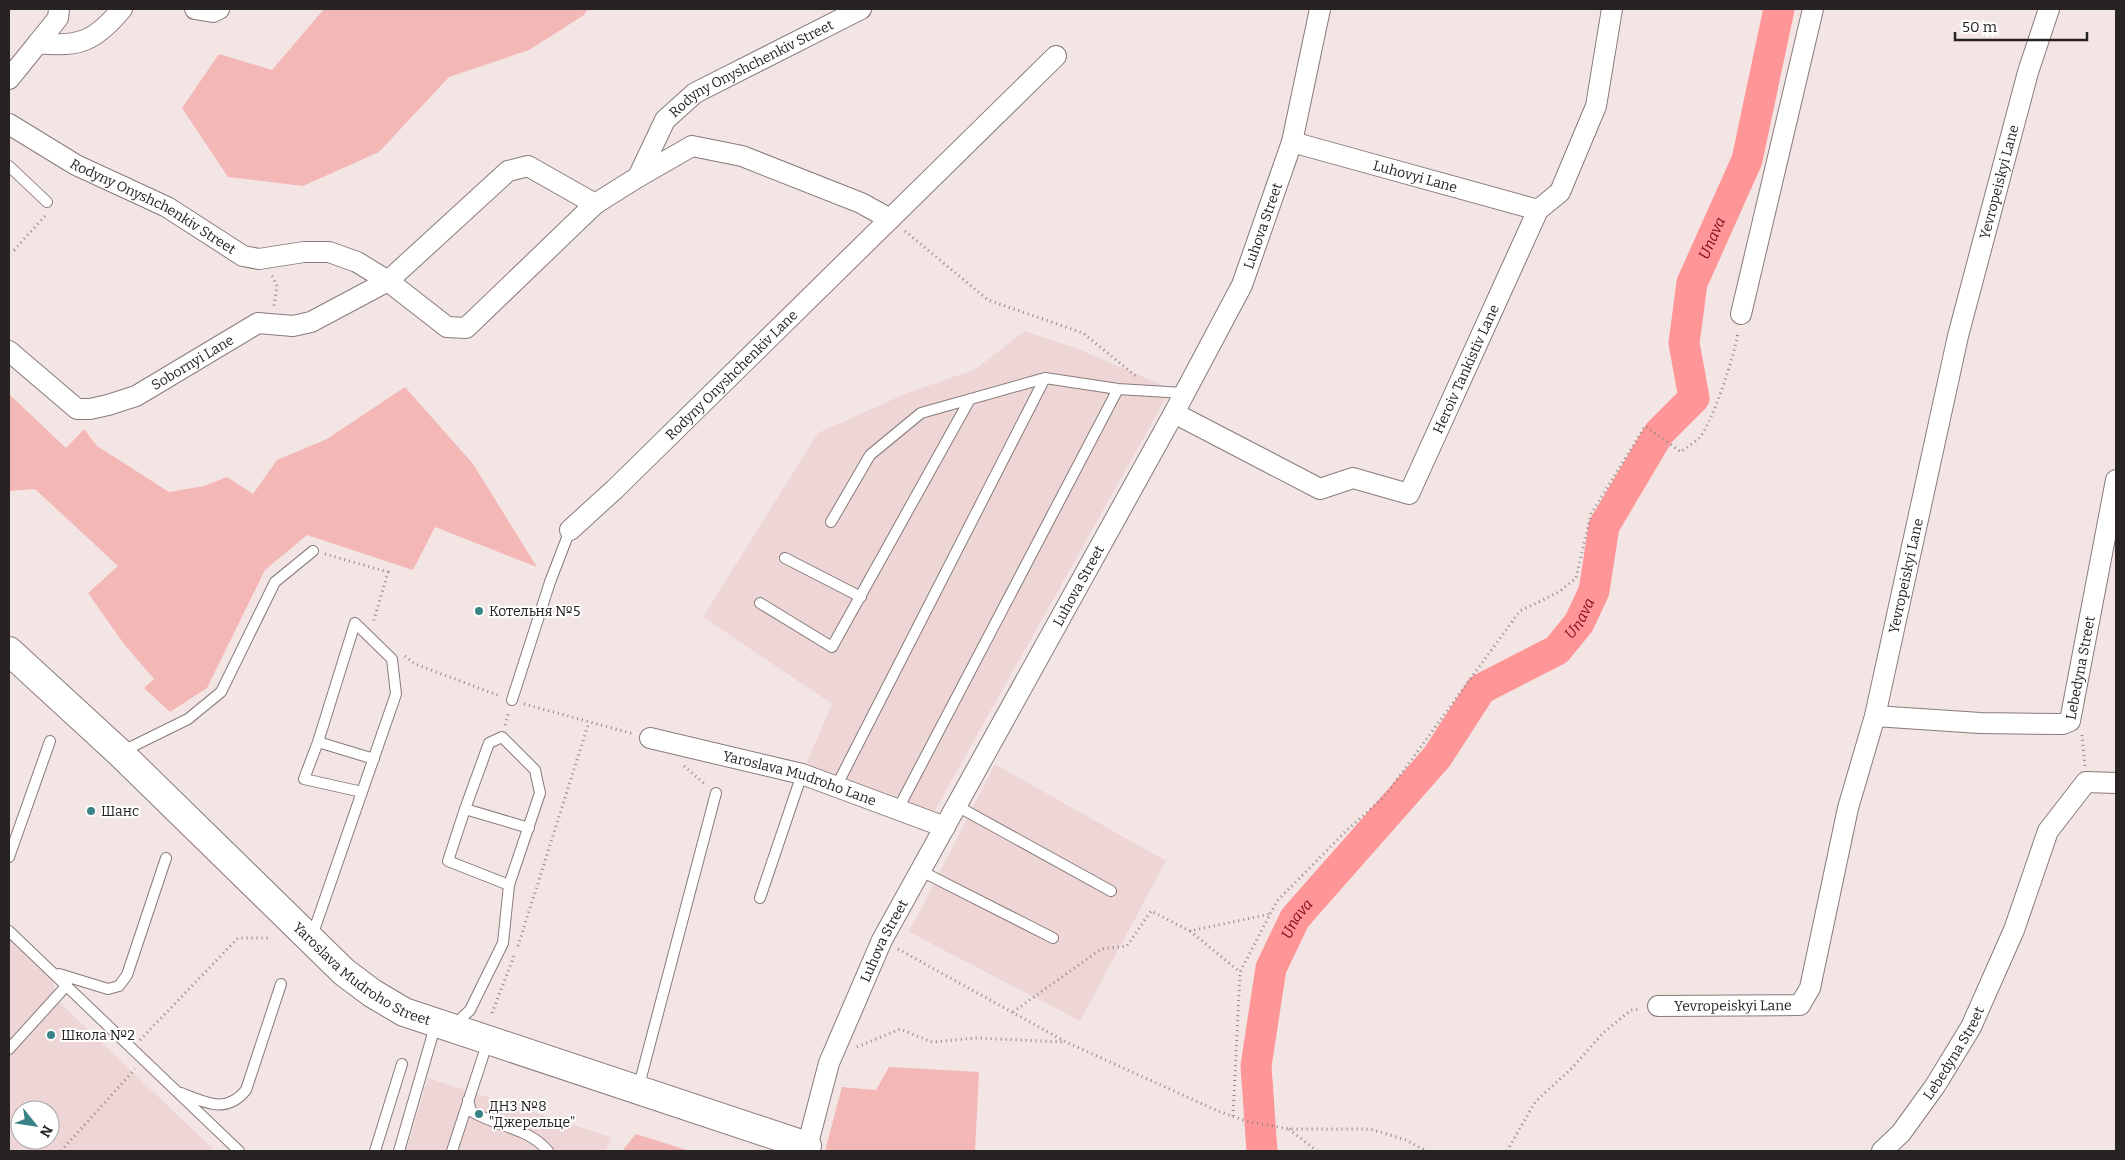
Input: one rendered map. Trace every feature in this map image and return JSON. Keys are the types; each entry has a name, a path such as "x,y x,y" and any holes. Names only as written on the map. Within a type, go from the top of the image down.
{"street":[{"path":"9,79 58,18 59,9"},
{"path":"38,43 62,46 80,43 106,27 122,9"},
{"path":"195,9 213,12 219,9"},
{"name":"Rodyny Onyshchenkiv Street","path":"9,124 76,164 167,206 243,256 259,259 304,252 329,252 357,262 388,281 447,327 466,328 595,204 638,177 665,120 695,93 861,9"},
{"name":"Luhova Street","path":"806,1148 830,1062 882,940 1174,413 1242,285 1292,142 1320,9"},
{"name":"Heroiv Tankistiv Lane","path":"1174,413 1320,489 1353,478 1409,494 1538,210 1560,192 1596,106 1612,9"},
{"path":"1741,314 1813,9"},
{"name":"Yevropeiskyi Lane","path":"1658,1006 1800,1005 1810,988 1848,808 1875,716 1958,336 2028,72 2048,9"},
{"name":"Rodyny Onyshchenkiv Lane","path":"570,530 615,489 1056,56"},
{"name":"Luhovyi Lane","path":"1292,142 1538,210"},
{"path":"638,177 692,146 742,156 861,203 890,218"},
{"path":"388,281 508,171 528,166 595,204"},
{"name":"Sobornyi Lane","path":"9,351 77,409 90,409 136,396 258,323 268,322 293,326 311,322 388,281"},
{"name":"Lebedyna Street","path":"1875,716 1980,723 2063,724 2070,721 2116,480"},
{"name":"Yaroslava Mudroho Street","path":"9,651 120,753 344,972 372,993 404,1012 806,1148"},
{"name":"Yaroslava Mudroho Lane","path":"650,738 802,774 945,827"},
{"path":"2086,782 2116,783"},
{"name":"Lebedyna Street","path":"1882,1151 1901,1133 1936,1086 1971,1027 2014,930 2048,831 2086,782"}],"lane":[{"path":"9,166 47,202"},
{"path":"831,522 870,455 921,413 1045,378 1118,389 1184,393"},
{"path":"836,787 1045,378"},
{"path":"898,809 1118,389"},
{"path":"760,604 832,647 970,399"},
{"path":"512,700 550,582 570,530"},
{"path":"120,753 188,719 221,692 276,582 313,551"},
{"path":"785,558 861,597"},
{"path":"311,940 396,694 392,659 368,638 355,622 318,742 304,779 362,792"},
{"path":"399,1151 444,1025 470,1010 503,943 509,885 540,793 535,770 502,737 489,743 448,861 509,885"},
{"path":"9,857 50,741"},
{"path":"318,742 374,759"},
{"path":"760,898 802,774"},
{"path":"638,1090 716,793"},
{"path":"956,806 1111,891"},
{"path":"465,809 529,828"},
{"path":"53,972 108,989 119,986 127,974 166,858"},
{"path":"921,871 1053,938"},
{"path":"9,931 239,1151"},
{"path":"176,1091 214,1104 228,1105 238,1100 246,1090 281,984"},
{"path":"9,1049 67,985"},
{"path":"452,1151 488,1040"},
{"path":"374,1151 402,1064"},
{"path":"468,1100 471,1111 518,1129 539,1140 548,1151"}],"path":[{"path":"9,251 14,250 46,215 47,202"},
{"path":"890,218 988,300 1083,333 1155,391"},
{"path":"259,259 277,286 275,304 268,322"},
{"path":"1233,1116 1240,972 1277,901 1346,831 1385,796 1520,611 1558,592 1576,578 1591,514 1645,426 1681,452 1701,437 1721,390 1736,345 1741,314"},
{"path":"313,551 388,572 368,638"},
{"path":"416,664 512,700 650,738"},
{"path":"502,737 512,700"},
{"path":"2070,721 2082,733 2086,782"},
{"path":"492,1013 527,920 589,722"},
{"path":"1013,1012 1102,949 1126,946 1151,911 1190,931 1240,972"},
{"path":"1190,931 1270,914"},
{"path":"136,1044 238,938 270,938"},
{"path":"882,940 1066,1042 1233,1116 1246,1121 1289,1129 1370,1129 1406,1140 1426,1151"},
{"path":"1507,1151 1535,1102 1572,1068 1603,1033 1631,1010 1658,1006"},
{"path":"851,1050 900,1029 932,1042 976,1038 1066,1042"},
{"path":"61,1151 145,1060"},
{"path":"1289,1129 1317,1151"}],"shaded area":[{"path":"324,9 588,9 584,15 529,50 449,77 379,152 303,186 228,177 182,108 219,54 272,70"},
{"path":"1025,331 1078,349 1171,389 929,821 802,774 832,704 703,617 818,433 912,391 974,370"},
{"path":"405,387 473,464 537,567 435,527 413,570 307,535 265,570 207,688 170,712 144,688 154,679 124,644 88,593 118,566 35,489 9,491 9,394 66,448 84,429 97,446 169,492 204,486 227,477 253,494 277,460 327,439"},
{"path":"995,764 1166,861 1080,1021 909,932"},
{"name":"Школа №2","path":"9,935 42,966 53,981 55,998 215,1151 9,1151"},
{"path":"889,1067 979,1072 975,1151 825,1151 842,1087 876,1090"},
{"name":"ДНЗ №8 \"Джерельце\"","path":"428,1078 611,1137 606,1151 406,1151"},
{"path":"636,1134 690,1151 622,1151"}],"waterway":[{"name":"Unava","path":"1262,1151 1256,1066 1271,968 1295,918 1437,757 1481,689 1557,650 1579,623 1594,591 1604,526 1659,433 1694,398 1684,343 1692,283 1747,160 1779,9"}],"place":[{"name":"Котельня №5","path":"479,611"},
{"name":"Шанс","path":"91,811"},
{"name":"Школа №2","path":"51,1035"},
{"name":"ДНЗ №8 \"Джерельце\"","path":"479,1114"}]}
